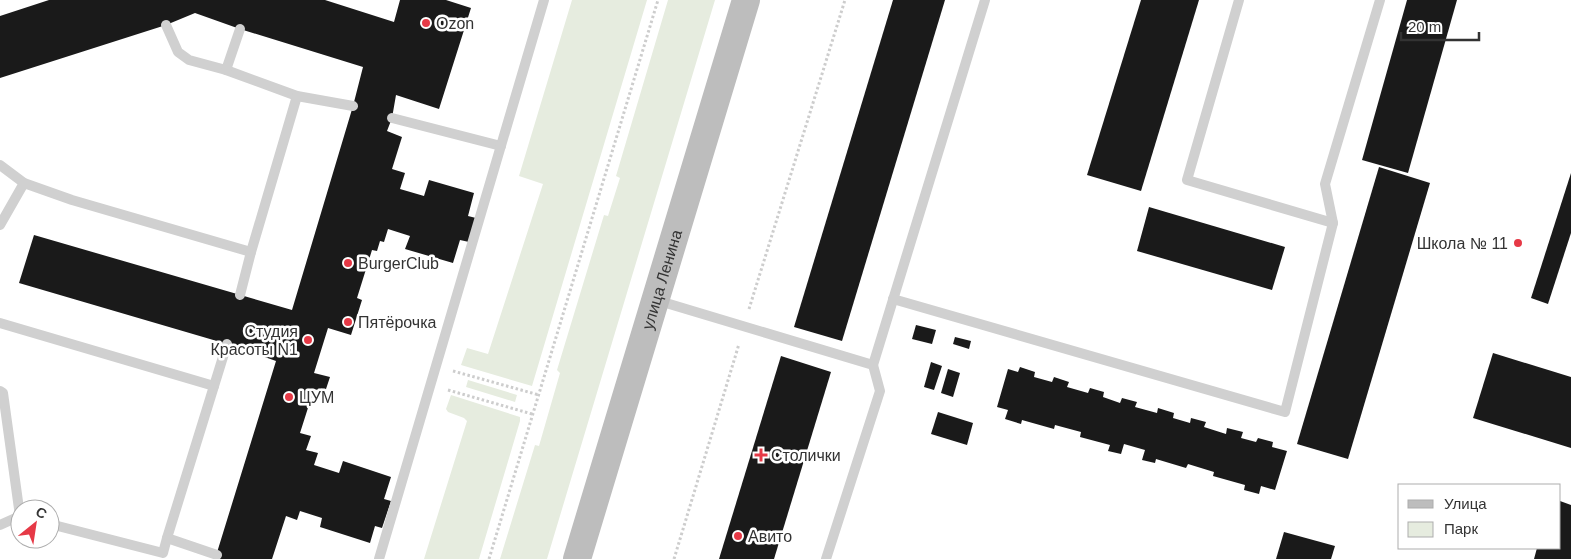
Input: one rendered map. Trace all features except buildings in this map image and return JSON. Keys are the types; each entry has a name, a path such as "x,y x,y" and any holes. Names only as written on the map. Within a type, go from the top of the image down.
{"main road":[{"name":"улица Ленина","path":"577,559 746,0"}],"lane":[{"path":"379,559 544,0"},
{"path":"826,559 880,391 873,365 985,0"},
{"path":"1239,0 1187,180 1333,223"},
{"path":"893,299 1285,412 1333,223 1325,184 1380,0"},
{"path":"166,25 178,52 189,60 226,70 297,96 353,106"},
{"path":"226,70 240,29"},
{"path":"240,295 297,96"},
{"path":"392,118 501,146"},
{"path":"0,166 24,183 72,200 251,252"},
{"path":"0,225 24,183"},
{"path":"655,300 873,365"},
{"path":"0,323 214,386"},
{"path":"60,527 165,556 167,538 226,344"},
{"path":"0,391 3,393 18,499"},
{"path":"167,538 216,555"}],"path":[{"path":"489,559 658,0"},
{"path":"674,559 845,0"},
{"path":"436,366 539,395"},
{"path":"430,385 532,414"}],"green space":[{"path":"572,0 647,0 532,386 461,365 467,348 488,354 543,184 519,176"},
{"path":"668,0 715,0 547,559 500,559 535,445 539,446 560,373 557,370 604,215 608,216 620,178 616,176"},
{"path":"468,380 517,395 515,402 466,387"},
{"path":"451,395 520,417 479,559 424,559 467,421 448,412 446,409"}],"place":[{"name":"Ozon","path":"426,23"},
{"name":"Школа № 11","path":"1518,243"},
{"name":"BurgerClub","path":"348,263"},
{"name":"Пятёрочка","path":"348,322"},
{"name":"Студия Красоты N1","path":"308,340"},
{"name":"ЦУМ","path":"289,397"},
{"name":"Столички","path":"761,455"},
{"name":"Авито","path":"738,536"}]}
